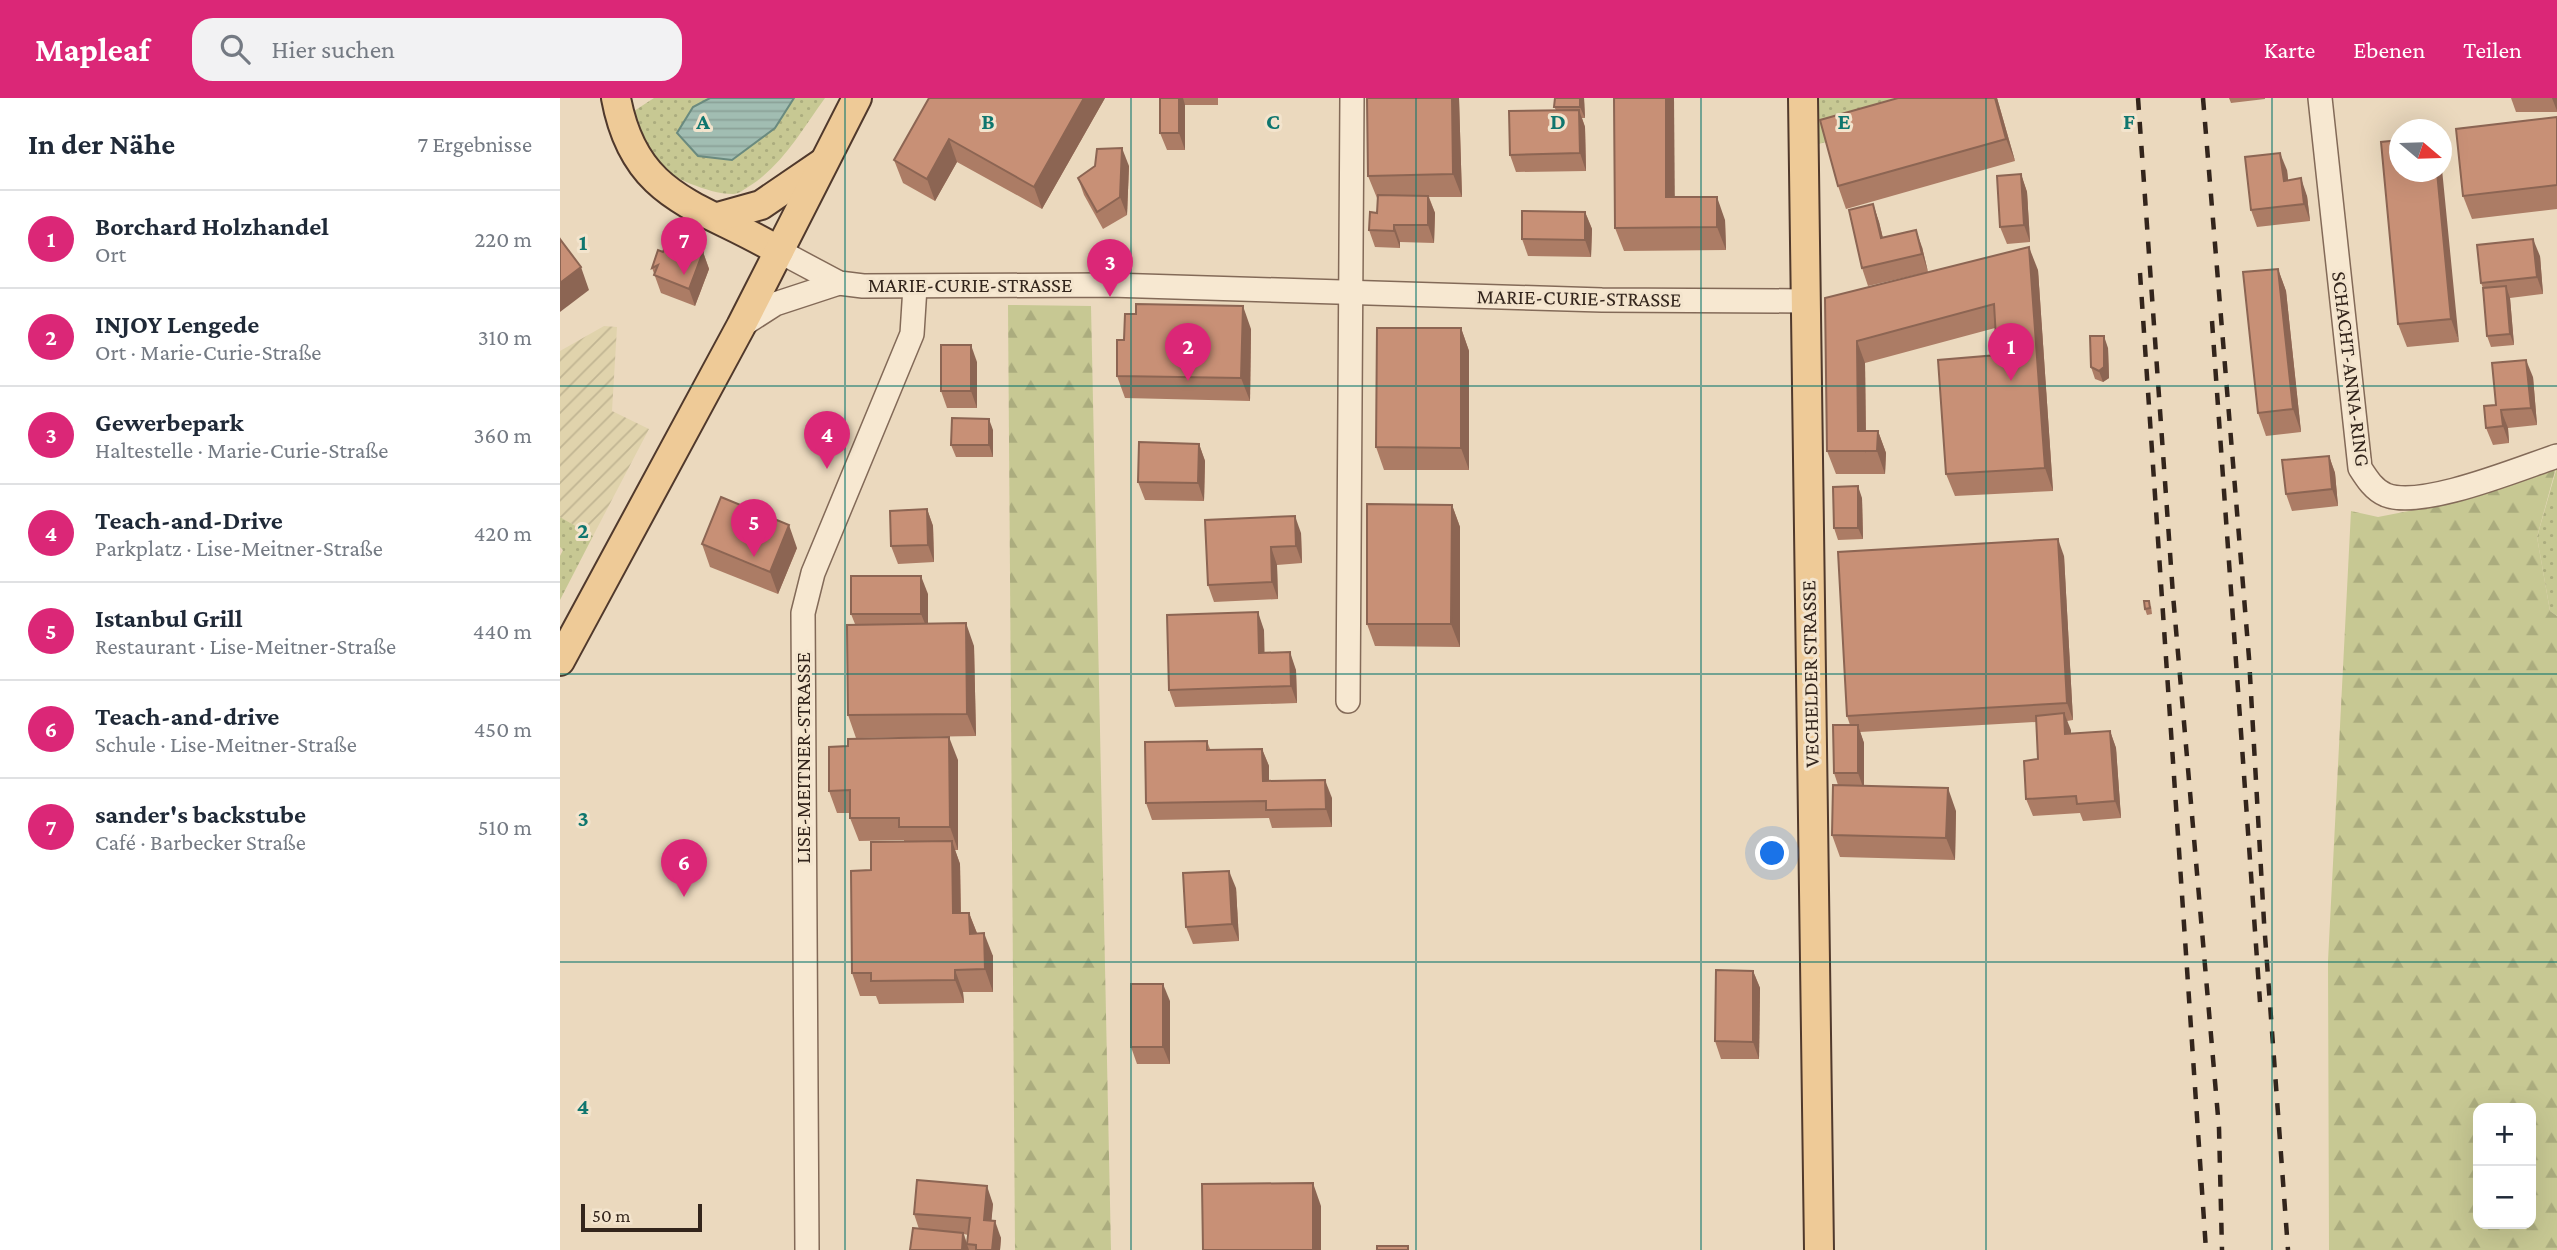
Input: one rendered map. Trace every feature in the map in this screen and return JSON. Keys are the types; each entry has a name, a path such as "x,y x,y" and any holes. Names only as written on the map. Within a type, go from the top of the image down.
{"main road":[{"path":"617,98 626,136 649,174 673,195 779,251"},
{"path":"560,662 741,326 857,98"},
{"name":"VECHELDER STRASSE","path":"1803,98 1819,1250"},
{"path":"718,217 761,205 824,163"}],"street":[{"path":"1348,701 1353,292 1352,98"},
{"name":"SCHACHT-ANNA-RING","path":"2320,98 2360,468 2376,489 2387,495 2408,499 2450,491 2557,456"},
{"name":"MARIE-CURIE-STRASSE","path":"779,251 839,283 863,286 1110,285 1602,300 1805,301"},
{"name":"MARIE-CURIE-STRASSE","path":"741,326 775,304 839,283"},
{"name":"LISE-MEITNER-STRASSE","path":"807,1250 803,613 813,573 912,334 915,287"}],"shaded area":[{"path":"710,98 794,98 775,128 732,160 698,156 677,133 693,107"},
{"path":"604,326 617,327 612,411 649,429 593,536 560,517 560,351"}],"green space":[{"path":"654,98 710,98 693,107 775,128 794,98 825,98 791,147 771,169 739,193 733,194 691,184 668,172 660,164 647,146 634,111"},
{"path":"1803,98 1987,98 1815,145"},
{"path":"1008,305 1091,306 1111,1250 1015,1250"},
{"path":"2557,464 2537,537 2550,611 2557,616 2557,1250 2329,1250 2328,961 2351,511 2378,517 2465,500"},
{"path":"2557,467 2557,616 2550,611 2537,537"},
{"path":"560,517 593,536 560,600 560,556 563,550 560,547"}],"building":[{"path":"929,98 1084,98 1034,187 949,139 927,179 894,160"},
{"path":"1160,98 1179,98 1179,133 1160,133"},
{"path":"1367,98 1452,98 1453,174 1368,176"},
{"path":"1555,98 1580,98 1580,107 1554,107"},
{"path":"1614,98 1666,98 1666,197 1717,197 1717,227 1615,228"},
{"path":"1898,98 1995,98 2006,139 1838,186 1820,120"},
{"path":"1579,110 1580,153 1510,155 1509,111"},
{"path":"2557,117 2557,185 2463,196 2456,129"},
{"path":"2389,141 2389,182 2438,182 2451,319 2398,324 2381,142"},
{"path":"1122,148 1120,197 1097,212 1078,178 1095,166 1097,149"},
{"path":"2280,153 2284,181 2301,178 2304,204 2251,210 2245,157"},
{"path":"2021,174 2024,225 2000,227 1997,176"},
{"path":"1378,195 1428,196 1428,225 1394,225 1394,231 1369,230 1370,212 1377,213"},
{"path":"1873,204 1881,238 1916,230 1922,254 1862,268 1849,210"},
{"path":"1522,211 1585,212 1585,240 1522,239"},
{"path":"560,239 581,267 560,283"},
{"path":"668,239 703,252 689,289 654,275 658,265 652,268 658,250 663,252"},
{"path":"2533,239 2537,277 2481,283 2477,245"},
{"path":"2029,247 2045,468 1946,474 1938,360 1997,355 1994,304 1857,341 1858,431 1878,431 1877,451 1827,451 1825,298"},
{"path":"2278,269 2293,409 2258,413 2243,272"},
{"path":"2506,286 2510,334 2487,336 2483,288"},
{"path":"1136,304 1243,306 1241,378 1117,376 1117,340 1124,340 1125,314 1136,314"},
{"path":"1377,328 1461,328 1461,448 1376,447"},
{"path":"2090,336 2104,336 2104,367 2099,371 2091,367"},
{"path":"941,345 971,345 971,391 941,391"},
{"path":"2526,360 2531,408 2501,410 2503,426 2486,428 2484,406 2496,405 2492,363"},
{"path":"952,418 989,419 989,445 951,445"},
{"path":"1139,442 1199,444 1198,483 1138,482"},
{"path":"2329,456 2332,489 2286,494 2282,460"},
{"path":"1858,486 1858,528 1834,528 1833,487"},
{"path":"721,497 789,525 770,572 702,544"},
{"path":"1367,504 1452,505 1451,624 1367,624"},
{"path":"927,509 928,545 891,546 890,511"},
{"path":"1295,516 1296,546 1271,547 1272,582 1208,585 1205,520"},
{"path":"2058,539 2067,703 1847,716 1838,552"},
{"path":"851,576 921,576 921,614 851,614"},
{"path":"2144,601 2149,601 2150,608 2145,609"},
{"path":"1258,612 1259,653 1290,652 1291,686 1169,690 1167,615"},
{"path":"966,623 967,714 848,715 847,625"},
{"path":"2064,713 2065,734 2110,731 2115,801 2077,804 2076,796 2026,799 2024,761 2038,759 2036,716"},
{"path":"1833,725 1858,725 1858,773 1834,773"},
{"path":"949,737 950,827 899,827 899,818 850,818 850,790 829,791 829,747 848,746 848,739"},
{"path":"1207,741 1207,750 1262,749 1263,781 1325,780 1326,809 1266,810 1266,801 1146,803 1145,742"},
{"path":"1833,785 1948,788 1946,838 1832,835"},
{"path":"952,841 953,913 969,913 970,934 984,933 985,969 955,970 955,980 871,981 871,973 852,973 851,871 871,870 871,842"},
{"path":"1229,871 1232,924 1186,927 1183,873"},
{"path":"1716,970 1753,971 1753,1042 1715,1041"},
{"path":"1131,984 1163,984 1163,1047 1131,1047"},
{"path":"917,1180 987,1186 984,1220 995,1221 992,1250 976,1250 976,1245 967,1244 970,1218 914,1214"},
{"path":"1313,1183 1313,1250 1203,1250 1202,1184"},
{"path":"913,1228 963,1233 962,1250 910,1250"},
{"path":"1377,1246 1408,1246 1408,1250 1377,1250"}],"railway":[{"path":"2138,98 2173,595 2219,1128 2222,1250"},
{"path":"2203,98 2249,658 2264,922 2288,1250"},
{"path":"2140,273 2206,1250"},
{"path":"2212,321 2260,1002"}],"place":[{"name":"sander's backstube","path":"684,275"},
{"name":"Gewerbepark","path":"1110,297"},
{"name":"INJOY Lengede","path":"1188,381"},
{"name":"Borchard Holzhandel","path":"2011,381"},
{"name":"Teach-and-Drive","path":"827,469"},
{"name":"Istanbul Grill","path":"754,557"},
{"name":"Teach-and-drive","path":"684,897"}]}
